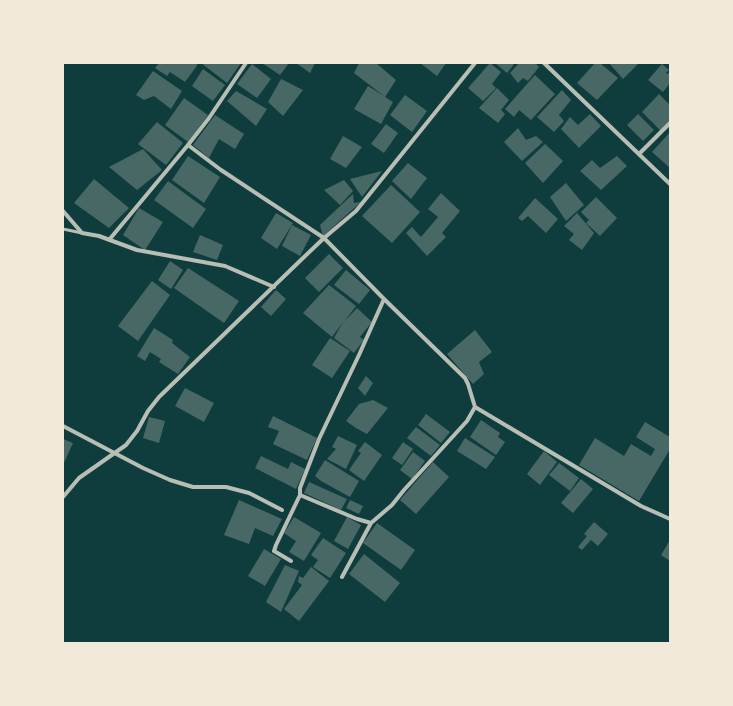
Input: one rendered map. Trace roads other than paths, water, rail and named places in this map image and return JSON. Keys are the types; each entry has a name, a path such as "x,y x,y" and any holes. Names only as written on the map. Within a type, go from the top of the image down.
{"street":[{"path":"109,240 209,118 246,63"},
{"path":"63,497 79,478 126,445 159,397 324,238 356,211 474,63"},
{"path":"544,63 670,184"},
{"path":"638,154 670,123"},
{"path":"188,145 221,170 324,238 464,378 468,384 475,407 641,506 670,519"},
{"path":"63,211 82,233 99,236 137,250 225,266 274,287"},
{"path":"291,561 274,551 276,545 300,495 300,488 319,439 360,355 384,299"},
{"path":"342,576 371,523 392,505 467,421 475,407"},
{"path":"63,426 143,468 170,480 193,487 226,487 249,493 282,510"},
{"path":"300,495 357,519 371,523"}],"lane":[{"path":"63,229 82,233"}]}
